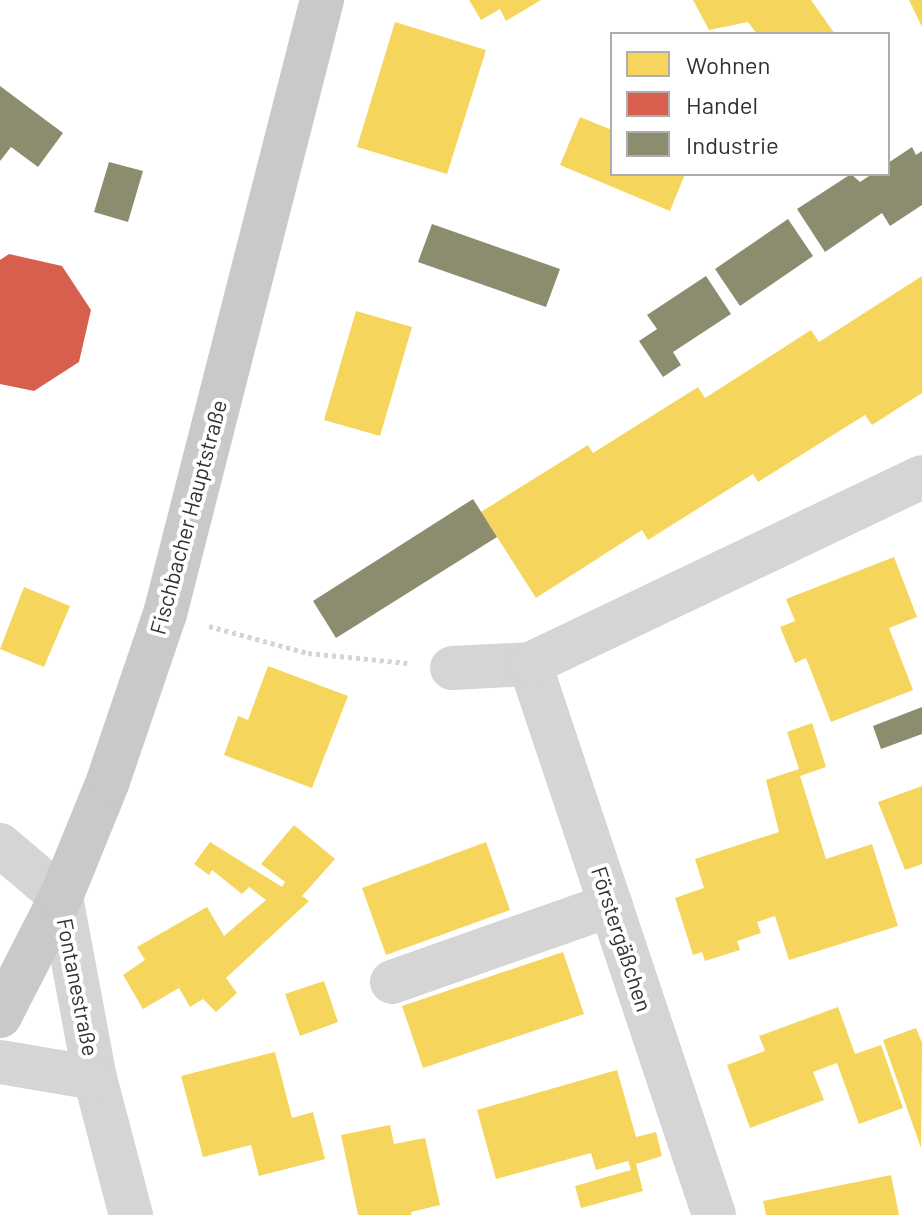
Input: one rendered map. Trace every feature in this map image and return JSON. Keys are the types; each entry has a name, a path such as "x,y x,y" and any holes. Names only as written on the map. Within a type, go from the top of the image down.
{"main road":[{"name":"Fischbacher Hauptstraße","path":"0,1016 61,897 108,781 165,614 315,4"}],"street":[{"path":"452,668 530,664 922,477"},
{"name":"Förstergäßchen","path":"530,664 714,1215"},
{"path":"0,845 61,897"},
{"name":"Fontanestraße","path":"61,897 95,1078 131,1215"},
{"path":"392,982 611,905"},
{"name":"Fontanestraße","path":"0,1062 95,1078"}],"path":[{"path":"165,614 308,653 452,668"}],"building: Wohnen":[{"path":"469,0 541,0 506,21 500,9 481,20"},
{"path":"693,0 811,0 834,32 756,32 748,22 709,30"},
{"path":"909,0 922,0 922,27"},
{"path":"395,22 486,50 447,174 357,147"},
{"path":"580,117 610,129 610,176 684,176 670,211 560,165"},
{"path":"922,276 922,393 872,425 865,415 758,482 753,474 648,540 642,530 536,598 481,512 588,445 593,453 698,387 705,398 811,330 819,342"},
{"path":"356,311 412,327 380,436 324,420"},
{"path":"894,557 917,617 889,628 913,690 831,722 806,658 795,663 780,627 795,621 786,599"},
{"path":"24,587 70,606 44,667 0,649"},
{"path":"268,666 348,696 312,788 224,755 238,716 248,720"},
{"path":"812,723 826,767 800,776 826,859 872,844 898,926 789,960 775,916 757,922 761,933 737,941 740,950 705,961 702,952 693,955 675,898 704,888 695,859 779,832 766,780 799,769 787,732"},
{"path":"922,786 922,864 905,870 878,802"},
{"path":"294,825 335,859 302,896 309,901 226,978 237,993 216,1012 203,999 190,1007 179,988 143,1009 123,975 145,960 137,947 207,907 224,936 266,900 249,887 242,894 212,870 209,875 194,864 210,842 282,887 285,882 261,864"},
{"path":"486,842 510,910 386,955 362,888"},
{"path":"563,952 584,1014 423,1068 402,1006"},
{"path":"324,981 338,1022 300,1036 285,994"},
{"path":"838,1007 855,1054 881,1045 903,1108 859,1124 837,1063 813,1072 824,1100 750,1128 727,1065 765,1051 759,1036"},
{"path":"916,1028 922,1043 921,1148 883,1040"},
{"path":"275,1052 292,1118 313,1112 325,1159 259,1176 251,1145 203,1157 181,1076"},
{"path":"617,1070 636,1137 656,1132 662,1156 636,1164 643,1191 581,1208 575,1186 631,1170 628,1161 596,1170 591,1153 496,1179 477,1110"},
{"path":"390,1125 394,1144 425,1138 440,1205 411,1212 412,1215 358,1215 341,1135"},
{"path":"891,1175 899,1215 766,1215 763,1201"}],"building: Handel":[{"path":"9,254 62,266 91,310 79,362 34,391 0,384 0,260"}],"building: Industrie":[{"path":"0,86 63,133 38,167 11,147 0,161"},
{"path":"912,147 916,155 922,151 922,205 890,226 882,213 825,252 797,209 848,176 860,182 869,176 890,176 890,162"},
{"path":"109,162 143,171 128,222 94,212"},
{"path":"788,219 813,256 740,306 715,269"},
{"path":"432,224 560,269 546,307 418,262"},
{"path":"706,276 731,314 673,352 681,365 663,377 639,341 657,329 647,315"},
{"path":"473,499 497,537 336,638 313,601"},
{"path":"922,707 922,734 881,749 873,726"}]}
